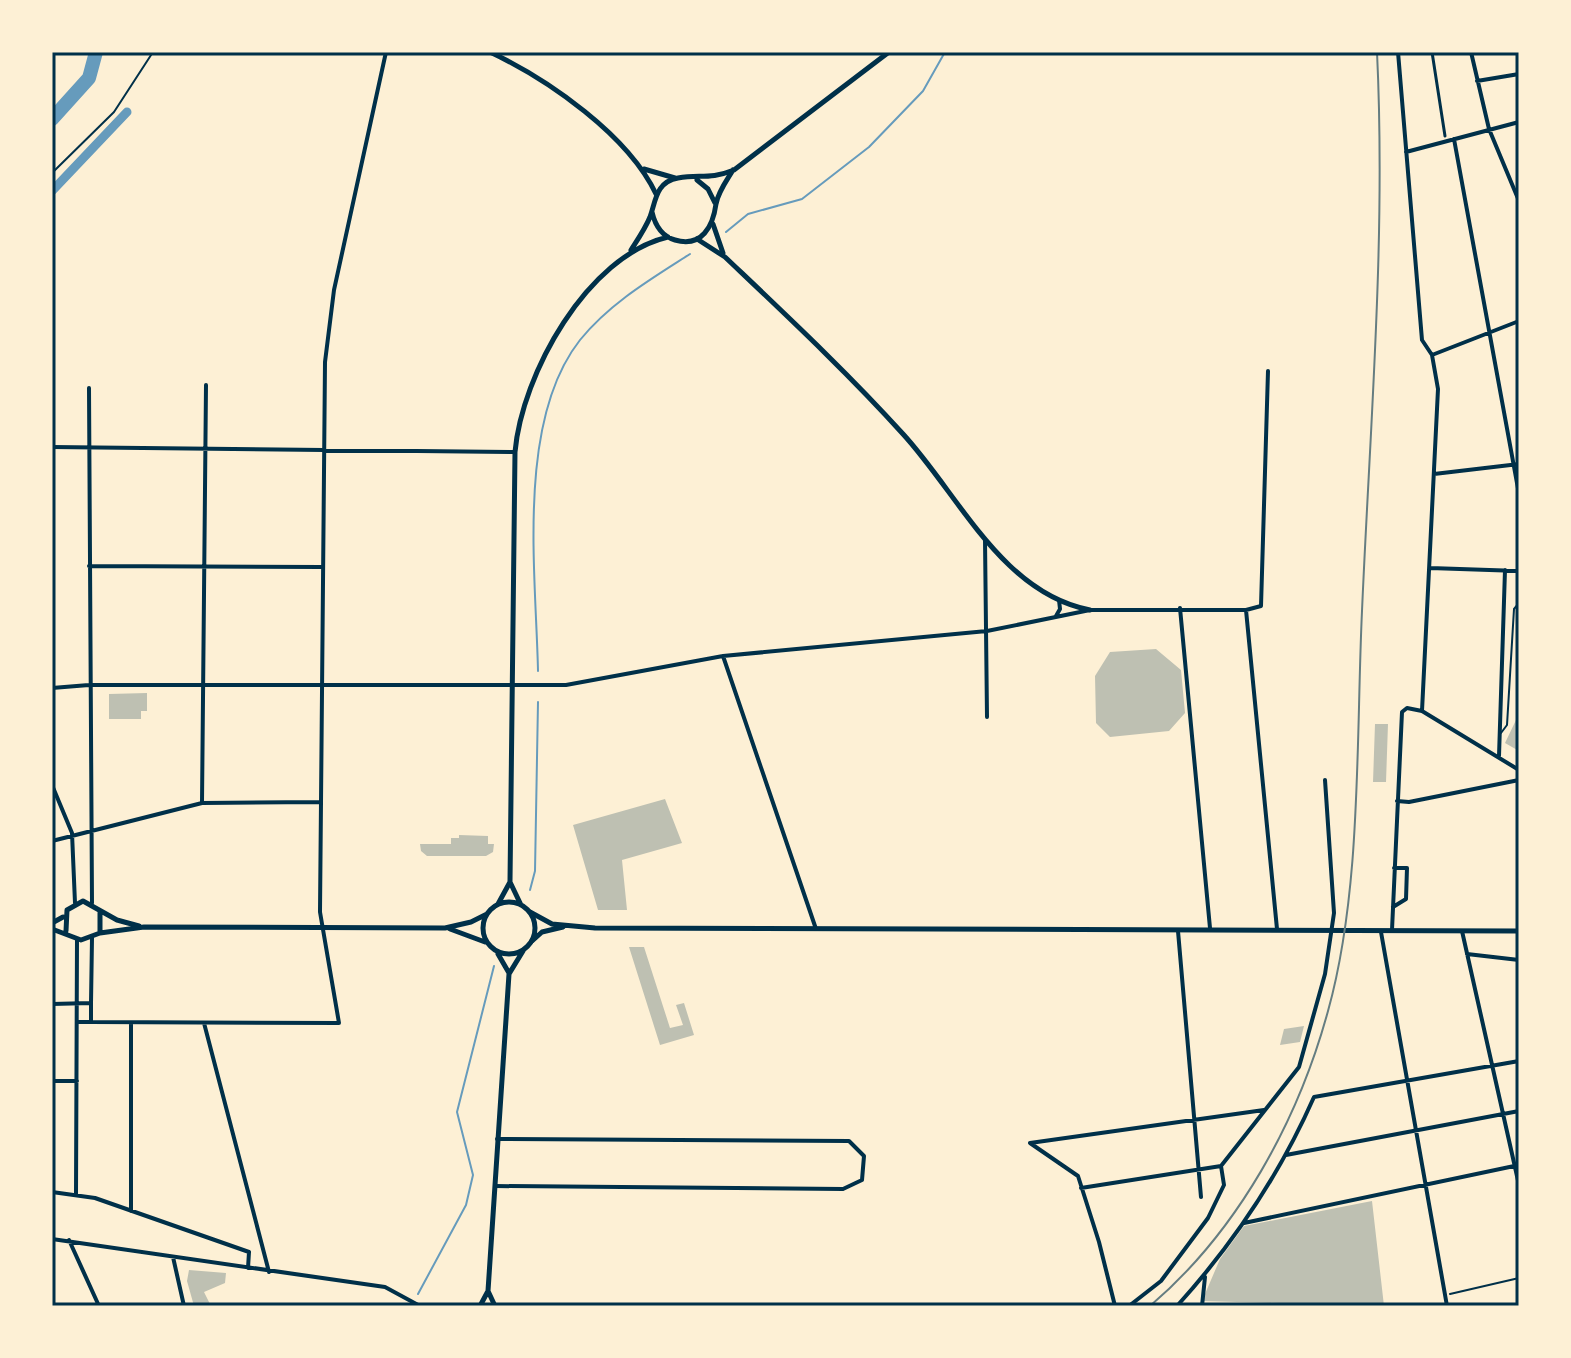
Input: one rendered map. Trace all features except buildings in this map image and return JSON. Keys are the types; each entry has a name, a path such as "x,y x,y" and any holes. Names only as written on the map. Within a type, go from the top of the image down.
{"main road":[{"path":"490,52 565,97 644,169 656,194 652,212 628,254"},
{"path":"644,169 676,178 694,179 716,177 734,170 889,52"},
{"path":"725,257 713,224 716,204 734,170"},
{"path":"656,194 676,178"},
{"path":"694,179 706,186 716,204"},
{"path":"652,212 657,226 668,237"},
{"path":"713,224 697,239 682,241 668,237 650,241 628,254 582,298 558,332 526,399 515,452 510,882 521,905 552,924 568,927 1519,931"},
{"path":"697,239 725,257 905,436 1013,569 1059,600 1090,610"},
{"path":"52,926 77,939 144,927 445,928 471,922 487,914 497,905 510,882"},
{"path":"52,926 75,903 92,903 117,920 144,927"},
{"path":"497,905 521,905"},
{"path":"100,910 103,922 100,933"},
{"path":"530,912 536,928 532,941"},
{"path":"487,914 483,927 488,944"},
{"path":"64,916 66,931"},
{"path":"480,1306 488,1291 509,974 523,951 542,932 568,927"},
{"path":"445,928 488,944 496,951 509,974"},
{"path":"496,951 510,955 523,951"},
{"path":"488,1291 495,1306"}],"street":[{"path":"77,1022 339,1023 323,928 320,802 323,448 330,316 386,52"},
{"path":"1398,52 1422,340 1432,355 1438,389 1422,711"},
{"path":"1432,52 1445,136"},
{"path":"1471,52 1489,129 1519,201"},
{"path":"1477,81 1519,74"},
{"path":"1406,152 1519,122"},
{"path":"1454,139 1516,464 1519,494"},
{"path":"1432,355 1519,321"},
{"path":"52,688 89,685 566,685 723,656 987,631 1090,610 1246,610 1261,606 1268,371"},
{"path":"202,803 206,385"},
{"path":"89,388 89,818 92,828 92,903"},
{"path":"52,447 515,452"},
{"path":"1434,474 1516,464"},
{"path":"985,537 987,717"},
{"path":"89,566 321,567"},
{"path":"1430,568 1519,571"},
{"path":"1499,757 1505,570"},
{"path":"1053,618 1060,612 1059,600"},
{"path":"1180,608 1210,928"},
{"path":"1246,610 1277,929"},
{"path":"723,656 816,929"},
{"path":"1392,930 1402,712 1407,708 1422,711 1519,770"},
{"path":"1129,1306 1161,1281 1208,1218 1224,1185 1221,1166 1299,1067 1333,931 1325,780"},
{"path":"1397,801 1409,802 1519,780"},
{"path":"52,785 72,833 75,903"},
{"path":"52,841 72,833 202,803 320,802"},
{"path":"1393,907 1406,899 1407,868 1394,868"},
{"path":"1178,928 1201,1197"},
{"path":"1462,931 1519,1185"},
{"path":"1381,932 1447,1306"},
{"path":"91,1022 92,938"},
{"path":"76,1195 77,939"},
{"path":"1467,954 1519,960"},
{"path":"52,1004 91,1003"},
{"path":"131,1023 131,1211"},
{"path":"204,1023 269,1272"},
{"path":"1177,1306 1206,1274 1274,1177 1314,1097 1519,1061"},
{"path":"52,1081 77,1081"},
{"path":"1115,1306 1078,1176 1030,1143 1264,1110"},
{"path":"1286,1155 1415,1128 1519,1111"},
{"path":"494,1186 843,1189 862,1180 864,1156 849,1141 497,1139"},
{"path":"1081,1188 1221,1166"},
{"path":"1240,1225 1268,1216 1517,1166"},
{"path":"52,1192 76,1195 131,1211 249,1252 262,1248"},
{"path":"52,1239 385,1287 420,1306"},
{"path":"69,1240 99,1306"},
{"path":"248,1268 249,1252"},
{"path":"173,1257 184,1306"},
{"path":"1202,1306 1206,1274"},
{"path":"1191,1306 1239,1306"}],"lane":[{"path":"1499,735 1507,725 1514,609 1519,603"}],"path":[{"path":"52,173 114,112 153,52"},
{"path":"1445,1295 1519,1278"}],"waterway":[{"path":"52,119 89,78 96,52"},
{"path":"726,232 748,214 802,199 869,147 923,91 945,52"},
{"path":"52,191 127,112"},
{"path":"538,671 534,499 546,412 560,373 580,340 604,314 690,254"},
{"path":"530,890 535,871 538,702"},
{"path":"418,1294 466,1205 473,1175 457,1112 494,966"}],"railway":[{"path":"1150,1306 1211,1244 1261,1172 1300,1093 1328,1011 1339,964 1347,915 1356,813 1380,192 1377,52"}]}
